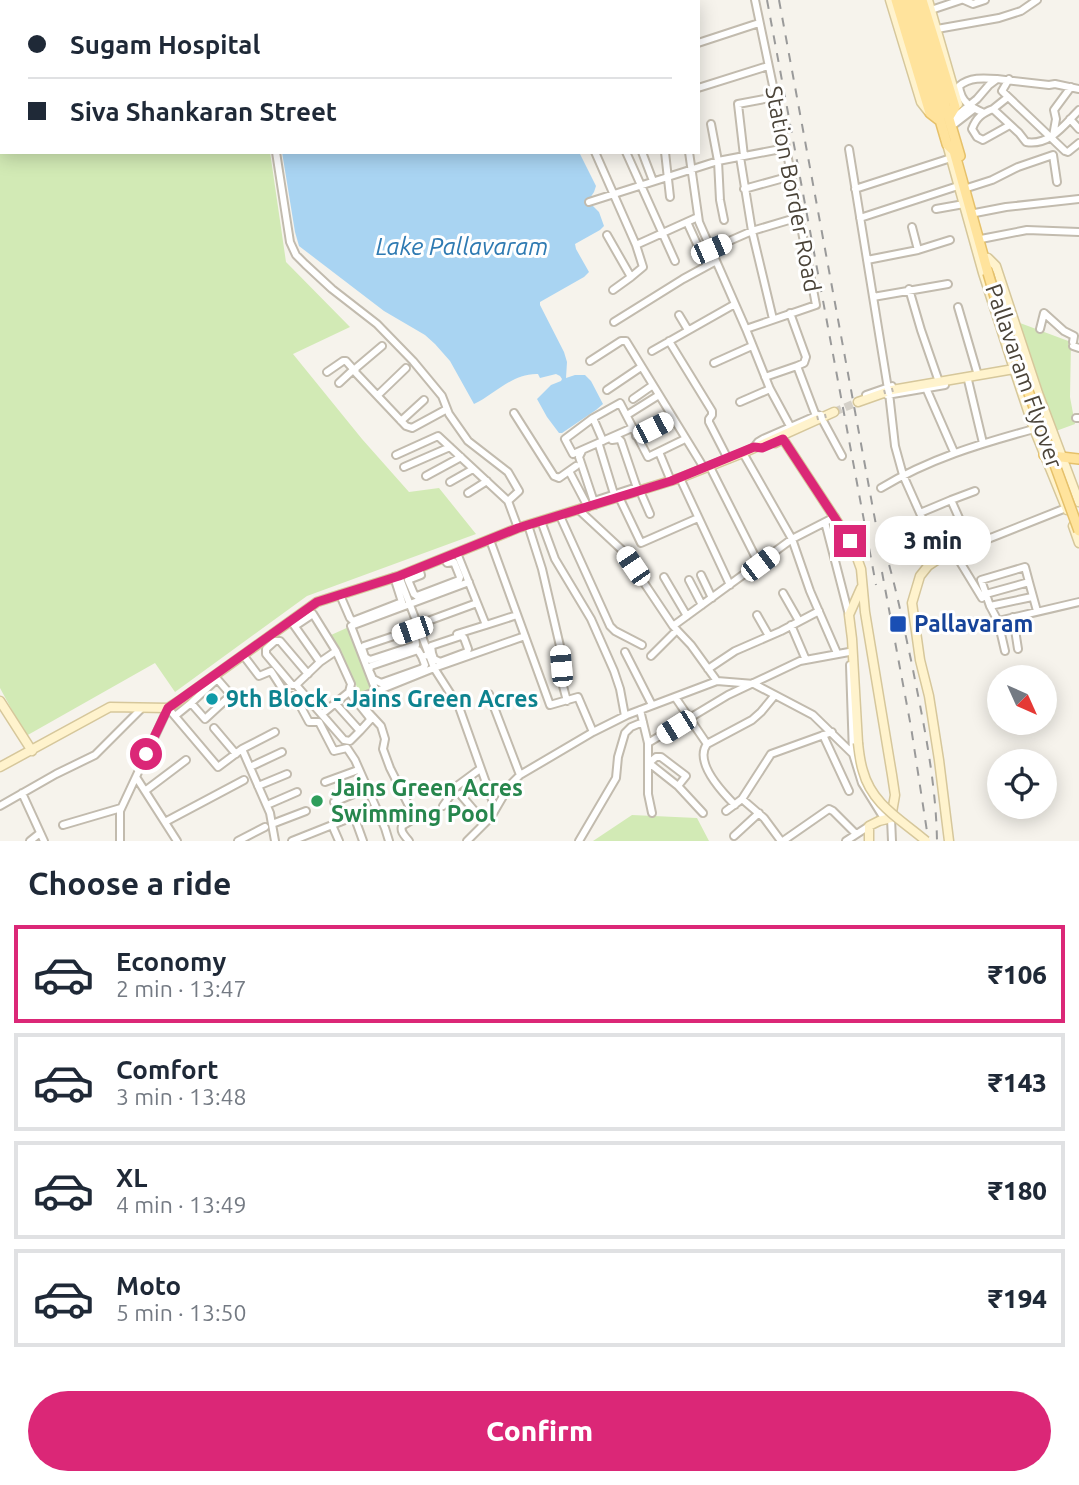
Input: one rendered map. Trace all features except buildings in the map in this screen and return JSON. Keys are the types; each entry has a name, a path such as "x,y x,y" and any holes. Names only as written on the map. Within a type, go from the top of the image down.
{"main road":[{"path":"896,0 930,113 939,120"},
{"path":"905,0 939,120 947,144 954,151 986,259"},
{"path":"914,0 950,121 963,187 975,213 986,259"},
{"path":"922,0 955,107 950,121"},
{"name":"Pallavaram Flyover","path":"986,259 1003,314 1079,519"},
{"name":"Pallavaram Flyover","path":"990,273 1000,314 1079,531"},
{"path":"1044,455 1079,459"}],"street":[{"name":"Station Border Road","path":"746,329 816,305 755,0"},
{"path":"890,0 921,102 930,113"},
{"path":"928,0 958,104 955,107"},
{"path":"931,10 963,0 972,4 985,0"},
{"path":"937,29 999,18 1021,11 1037,0"},
{"path":"700,42 759,23"},
{"path":"700,87 768,66"},
{"path":"984,113 963,100 959,86 965,81 977,78 1009,79 1075,88"},
{"path":"950,121 971,107 997,79"},
{"path":"1009,79 1002,91 1052,138 1068,152 1079,143"},
{"path":"1052,138 1056,119 1054,110 1075,88"},
{"path":"774,319 744,189 738,104 775,96"},
{"path":"1009,97 984,113 976,120 972,129 976,137 986,139 1010,125"},
{"path":"993,109 1028,143 1052,138 1079,110"},
{"path":"1070,119 1079,129"},
{"path":"711,124 724,220"},
{"path":"947,144 963,187 964,204 983,273 1014,369 1034,429 1079,542"},
{"path":"589,202 718,161 786,148"},
{"path":"849,149 889,391 895,446 903,475 940,558"},
{"path":"276,154 292,249 332,289 377,324 442,396 449,414 468,441 508,472 518,488 518,493 508,501"},
{"path":"597,154 643,267 613,289"},
{"path":"627,154 675,261"},
{"path":"643,154 653,181"},
{"path":"665,154 670,197"},
{"path":"689,154 698,217 769,388 790,426"},
{"path":"860,218 992,180 1018,167 1053,155 1057,182"},
{"path":"855,189 951,158"},
{"path":"744,189 791,176"},
{"path":"975,213 1079,199"},
{"path":"936,209 964,204"},
{"path":"636,245 698,217"},
{"path":"711,249 752,231 799,217"},
{"path":"687,222 707,266"},
{"path":"912,228 918,250"},
{"path":"981,239 1027,230 1079,232"},
{"path":"607,235 631,277"},
{"path":"867,260 918,250 950,240"},
{"path":"986,259 996,266 1038,393 1079,502"},
{"path":"614,322 716,261"},
{"path":"873,297 948,284"},
{"path":"909,289 938,379"},
{"path":"652,351 735,304"},
{"path":"958,307 980,374"},
{"path":"765,377 804,363 806,357 790,313"},
{"path":"1040,330 1044,313 1064,331 1074,336 1075,345"},
{"path":"679,315 688,330"},
{"path":"590,361 623,340 626,341 685,439 707,468 760,564"},
{"path":"669,341 712,411 709,422 728,459"},
{"path":"340,383 382,346"},
{"path":"714,363 752,346"},
{"path":"327,372 346,361 409,428 447,409"},
{"path":"607,390 641,366"},
{"path":"797,366 825,415 842,456"},
{"path":"378,395 406,368"},
{"path":"860,401 938,379 1014,369"},
{"path":"889,391 977,379 980,374"},
{"path":"860,401 892,390 980,374"},
{"path":"968,380 983,443"},
{"path":"633,399 653,385"},
{"path":"740,402 769,388"},
{"path":"926,388 954,452"},
{"path":"627,415 659,395"},
{"path":"401,421 424,400"},
{"path":"650,514 638,490 621,441 617,439 601,443 573,454 565,439 593,418 621,403 648,457 685,439"},
{"path":"514,413 554,476 559,478 572,469 589,506 675,628 718,681"},
{"path":"754,447 763,439 790,426 825,415"},
{"path":"754,447 762,448 783,439 825,415"},
{"path":"293,623 317,602 419,568 518,528 707,468 825,415"},
{"path":"593,418 617,496 641,543 698,518"},
{"path":"636,436 672,418"},
{"path":"589,506 579,457 582,452 632,428"},
{"path":"881,488 954,452 1034,429"},
{"path":"396,455 439,436 508,501 518,528"},
{"path":"783,439 835,517 856,555 863,582 865,612 895,795 893,810 888,819 869,826 846,841"},
{"path":"404,467 450,447"},
{"path":"659,452 698,518 730,585"},
{"path":"743,453 792,539 810,591 837,653"},
{"path":"426,476 461,457"},
{"path":"450,482 473,469"},
{"path":"468,493 486,481"},
{"path":"920,513 975,491"},
{"path":"951,500 971,545"},
{"path":"949,841 929,696 920,660 912,603 920,576 940,558 1066,508"},
{"path":"559,516 610,626 642,645"},
{"path":"651,656 687,616 792,539 835,517"},
{"path":"541,521 555,559 591,619 614,671 625,716"},
{"path":"825,522 849,615 853,754 862,783 888,819 892,841"},
{"path":"528,525 542,569 560,646 567,701"},
{"path":"490,540 551,705 578,698 593,732"},
{"path":"954,552 998,621 1005,651"},
{"path":"457,553 486,625"},
{"path":"419,568 421,575 408,580 417,596 459,580 454,562 448,563 444,558"},
{"path":"984,596 982,579 1024,567 1037,611"},
{"path":"701,575 712,598"},
{"path":"340,595 353,621 402,602 396,576"},
{"path":"396,576 418,625 418,634 416,645 369,660 365,657 362,648 364,646 412,630 418,634 434,668 459,706 495,808"},
{"path":"664,577 687,616"},
{"path":"689,580 702,606"},
{"path":"376,691 352,626 469,582"},
{"path":"849,615 863,582"},
{"path":"984,596 1030,582"},
{"path":"783,593 799,621"},
{"path":"990,606 1032,597"},
{"path":"998,621 1079,602"},
{"path":"359,646 477,603"},
{"path":"708,669 728,655 819,611"},
{"path":"120,841 121,808 168,708 243,655 293,623 313,614 336,651 351,684 349,692 322,714"},
{"path":"366,666 517,615"},
{"path":"757,615 769,636"},
{"path":"1013,617 1018,649"},
{"path":"293,623 320,662"},
{"path":"791,625 806,660"},
{"path":"427,655 418,650 371,666 369,670 373,679 381,683 423,668 425,665 427,655 431,646 461,636 468,649 467,652 440,662 427,655"},
{"path":"409,841 401,828 414,816 383,750 385,739 381,726 369,712 362,697 525,636"},
{"path":"308,674 280,641 275,641 266,649 266,654 292,685 296,685 347,741 370,720 349,692"},
{"path":"648,743 728,695 800,661 850,648"},
{"path":"850,648 863,771 882,806 926,841"},
{"path":"296,685 336,651"},
{"path":"625,652 652,705"},
{"path":"243,655 259,676 271,671 287,696 295,696 309,722 318,722 334,751 347,748 385,828 388,841"},
{"path":"176,716 216,680 231,695 205,719 191,703"},
{"path":"467,841 491,817 509,786 520,775 625,716 718,681 754,684 813,715 853,754"},
{"path":"489,694 520,775"},
{"path":"734,804 711,776 703,750 707,744 752,719 775,695"},
{"path":"675,697 707,744"},
{"path":"335,704 360,731"},
{"path":"0,806 95,755 144,706"},
{"path":"2,708 32,751"},
{"path":"0,767 110,708 168,708 218,767 239,751 275,732"},
{"path":"640,710 648,743 648,794 652,813"},
{"path":"579,841 616,778 621,741 625,733 643,722"},
{"path":"214,728 239,751 250,767 270,813 269,826 275,841"},
{"path":"726,811 742,799 771,754 832,732"},
{"path":"823,735 849,790"},
{"path":"250,767 282,752"},
{"path":"649,763 656,757 663,757 686,776 678,786"},
{"path":"145,791 186,760"},
{"path":"649,763 678,786 703,813"},
{"path":"443,806 457,786 480,769"},
{"path":"325,782 358,770"},
{"path":"258,786 287,774"},
{"path":"136,777 177,841"},
{"path":"165,822 244,780"},
{"path":"334,802 366,789"},
{"path":"267,805 297,792"},
{"path":"22,793 44,841"},
{"path":"460,794 485,823"},
{"path":"742,799 759,813 782,841 829,809 856,834"},
{"path":"294,841 375,807"},
{"path":"63,825 121,808"},
{"path":"238,841 306,811"},
{"path":"734,836 759,813"},
{"path":"354,816 363,841"},
{"path":"332,825 339,841"},
{"path":"869,826 869,841"},
{"path":"315,832 318,841"},
{"path":"30,841 40,833"}],"green space":[{"path":"0,154 270,154 286,262 350,327 293,354 409,492 439,488 476,534 307,596 175,692 155,663 26,736 0,688"},
{"path":"1020,323 1071,342 1070,397 1075,424 1056,431"},
{"path":"351,626 376,691 362,697 331,635"},
{"path":"632,815 697,818 709,841 593,841"}],"water":[{"name":"Lake Pallavaram","path":"282,154 580,154 596,186 588,201 599,212 604,226 575,244 589,272 540,302 540,305 564,352 567,362 566,378 585,375 603,404 559,433 537,399 551,385 562,379 556,374 540,378 538,374 520,377 474,404 450,361 435,344 425,335 384,311 299,246"}],"tunnel":[{"path":"834,412 858,402"}],"railway":[{"path":"767,0 876,585"},
{"path":"779,0 876,525 896,592 924,728 934,795 937,841"},
{"path":"882,572 911,727 928,838"}],"place":[{"name":"Pallavaram","path":"898,624"},
{"name":"9th Block - Jains Green Acres","path":"212,699"},
{"name":"Jains Green Acres Swimming Pool","path":"317,801"}],"route":[{"path":"146,754 168,708 317,602 399,576 518,528 671,481 754,447 762,448 783,439 850,541"}]}
